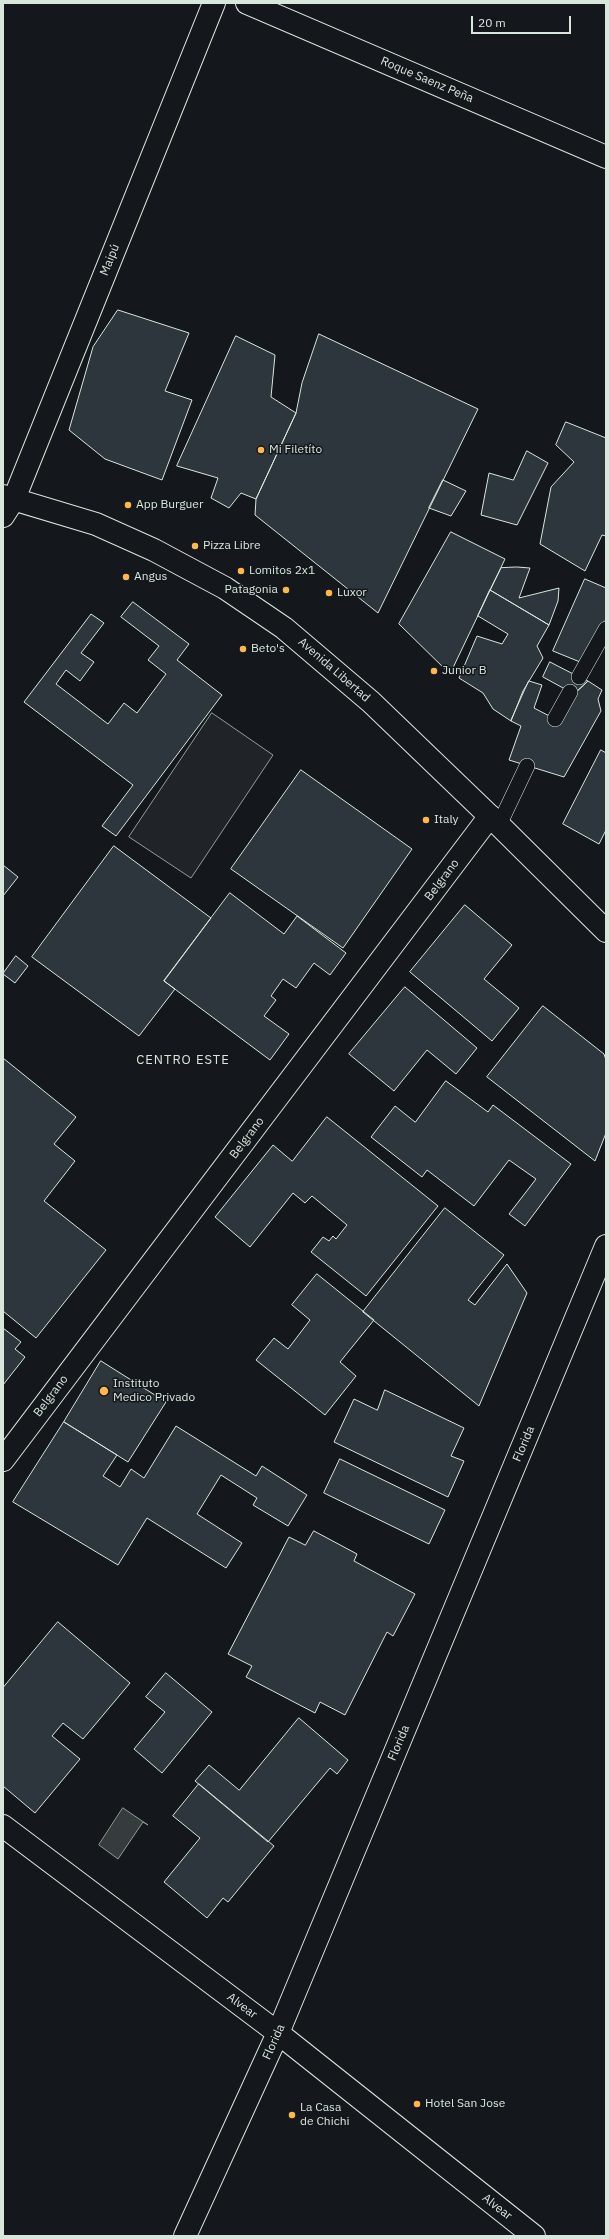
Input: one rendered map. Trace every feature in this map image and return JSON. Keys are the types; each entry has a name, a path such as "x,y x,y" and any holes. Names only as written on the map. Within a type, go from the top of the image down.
{"street":[{"name":"Maipú","path":"7,504 214,3"},
{"name":"Roque Saenz Peña","path":"247,3 606,157"},
{"name":"Avenida Libertad","path":"7,504 96,524 154,550 225,588 284,628 365,697 495,820 606,931"},
{"name":"Belgrano","path":"3,1460 495,820"},
{"name":"Florida","path":"185,2236 278,2033 606,1246"},
{"name":"Alvear","path":"3,1826 278,2033 534,2236"}],"lane":[{"path":"579,677 606,629"},
{"path":"555,719 570,692"},
{"path":"495,820 527,766"}],"shaded area":[{"path":"212,713 273,755 191,878 129,837"},
{"path":"123,1808 148,1825 143,1822 118,1859 99,1845"}],"building":[{"path":"118,310 189,333 165,391 192,400 162,480 105,459 69,430 93,347"},
{"path":"319,334 478,409 378,613 255,515 256,499 296,413 302,383"},
{"path":"236,336 275,355 271,397 296,413 256,499 241,493 229,508 211,498 218,478 177,466"},
{"path":"566,422 606,438 606,536 602,535 585,571 540,544 551,487 574,462 556,445"},
{"path":"527,451 548,463 517,525 481,515 489,473 513,480"},
{"path":"443,480 466,491 451,516 429,508"},
{"path":"451,532 505,559 450,674 399,624"},
{"path":"501,568 530,568 519,598 559,588 558,601 549,625 490,590"},
{"path":"585,579 606,588 606,619 585,664 553,651"},
{"path":"490,590 549,625 537,646 543,658 523,691 511,721 493,709 483,693 459,678 477,636 502,644 508,634 478,616"},
{"path":"133,602 189,644 177,660 222,695 116,836 102,826 133,785 24,702 91,614 104,623 81,653 94,662 80,681 66,670 56,684 108,724 124,703 137,713 166,674 148,660 159,646 121,617"},
{"path":"550,662 588,681 574,694 543,677"},
{"path":"529,681 542,685 534,708 559,721 574,694 588,681 602,690 598,699 601,711 564,777 509,760 521,726 511,721"},
{"path":"601,750 606,753 606,830 599,844 563,824"},
{"path":"301,770 412,849 343,948 231,869"},
{"path":"114,846 211,918 164,981 175,989 139,1036 32,957"},
{"path":"3,865 18,877 3,896"},
{"path":"230,893 284,934 297,916 346,953 330,975 314,963 296,988 283,979 271,996 276,1000 264,1016 289,1034 270,1060 164,981"},
{"path":"465,905 512,945 484,979 519,1008 492,1041 410,972"},
{"path":"16,956 28,966 15,983 3,974"},
{"path":"405,987 477,1048 456,1074 427,1050 394,1091 349,1054"},
{"path":"543,1006 604,1054 606,1060 606,1133 595,1161 487,1077"},
{"path":"3,1058 76,1117 54,1144 75,1161 44,1201 106,1250 36,1338 3,1311"},
{"path":"446,1081 488,1112 493,1105 571,1164 525,1226 509,1214 536,1179 509,1160 474,1206 427,1170 422,1177 371,1137 395,1106 415,1122"},
{"path":"327,1117 438,1206 366,1296 311,1252 323,1237 329,1241 333,1236 336,1239 347,1225 312,1196 305,1203 293,1193 250,1247 215,1217 273,1145 292,1161"},
{"path":"445,1208 504,1255 468,1300 475,1305 507,1264 527,1293 479,1406 363,1312"},
{"path":"317,1274 374,1320 340,1362 356,1376 325,1415 256,1360 274,1338 288,1349 310,1320 292,1305"},
{"path":"3,1328 21,1342 15,1349 25,1357 3,1385"},
{"path":"101,1361 166,1402 128,1462 64,1422"},
{"path":"385,1390 464,1428 451,1456 464,1461 448,1497 334,1442 354,1399 377,1410"},
{"path":"64,1422 117,1455 103,1476 120,1487 131,1469 144,1478 176,1426 256,1476 262,1466 307,1495 288,1526 253,1505 257,1498 221,1475 197,1514 242,1543 226,1568 147,1518 118,1565 13,1502"},
{"path":"340,1459 445,1510 429,1544 324,1493"},
{"path":"314,1531 357,1554 354,1561 415,1594 393,1636 387,1632 345,1715 320,1702 315,1713 246,1677 252,1666 228,1654 289,1537 305,1545"},
{"path":"58,1622 130,1683 83,1739 63,1723 52,1736 80,1759 35,1813 3,1786 3,1688"},
{"path":"166,1673 212,1712 162,1773 134,1749 165,1712 146,1697"},
{"path":"299,1718 348,1760 337,1774 330,1768 268,1842 195,1781 209,1765 239,1790"},
{"path":"199,1784 274,1846 228,1902 223,1898 207,1918 164,1882 200,1838 173,1816"}],"place":[{"name":"Mi Filetíto","path":"261,450"},
{"name":"App Burguer","path":"128,505"},
{"name":"Pizza Libre","path":"195,546"},
{"name":"Lomitos 2x1","path":"241,571"},
{"name":"Angus","path":"126,577"},
{"name":"Patagonia","path":"286,590"},
{"name":"Luxor","path":"329,593"},
{"name":"Beto's","path":"243,649"},
{"name":"Junior B","path":"434,671"},
{"name":"Italy","path":"426,820"},
{"name":"Instituto Medico Privado","path":"104,1391"},
{"name":"Hotel San Jose","path":"417,2104"},
{"name":"La Casa de Chichi","path":"292,2115"}],"district":[{"name":"CENTRO ESTE","path":"183,1060"}]}
